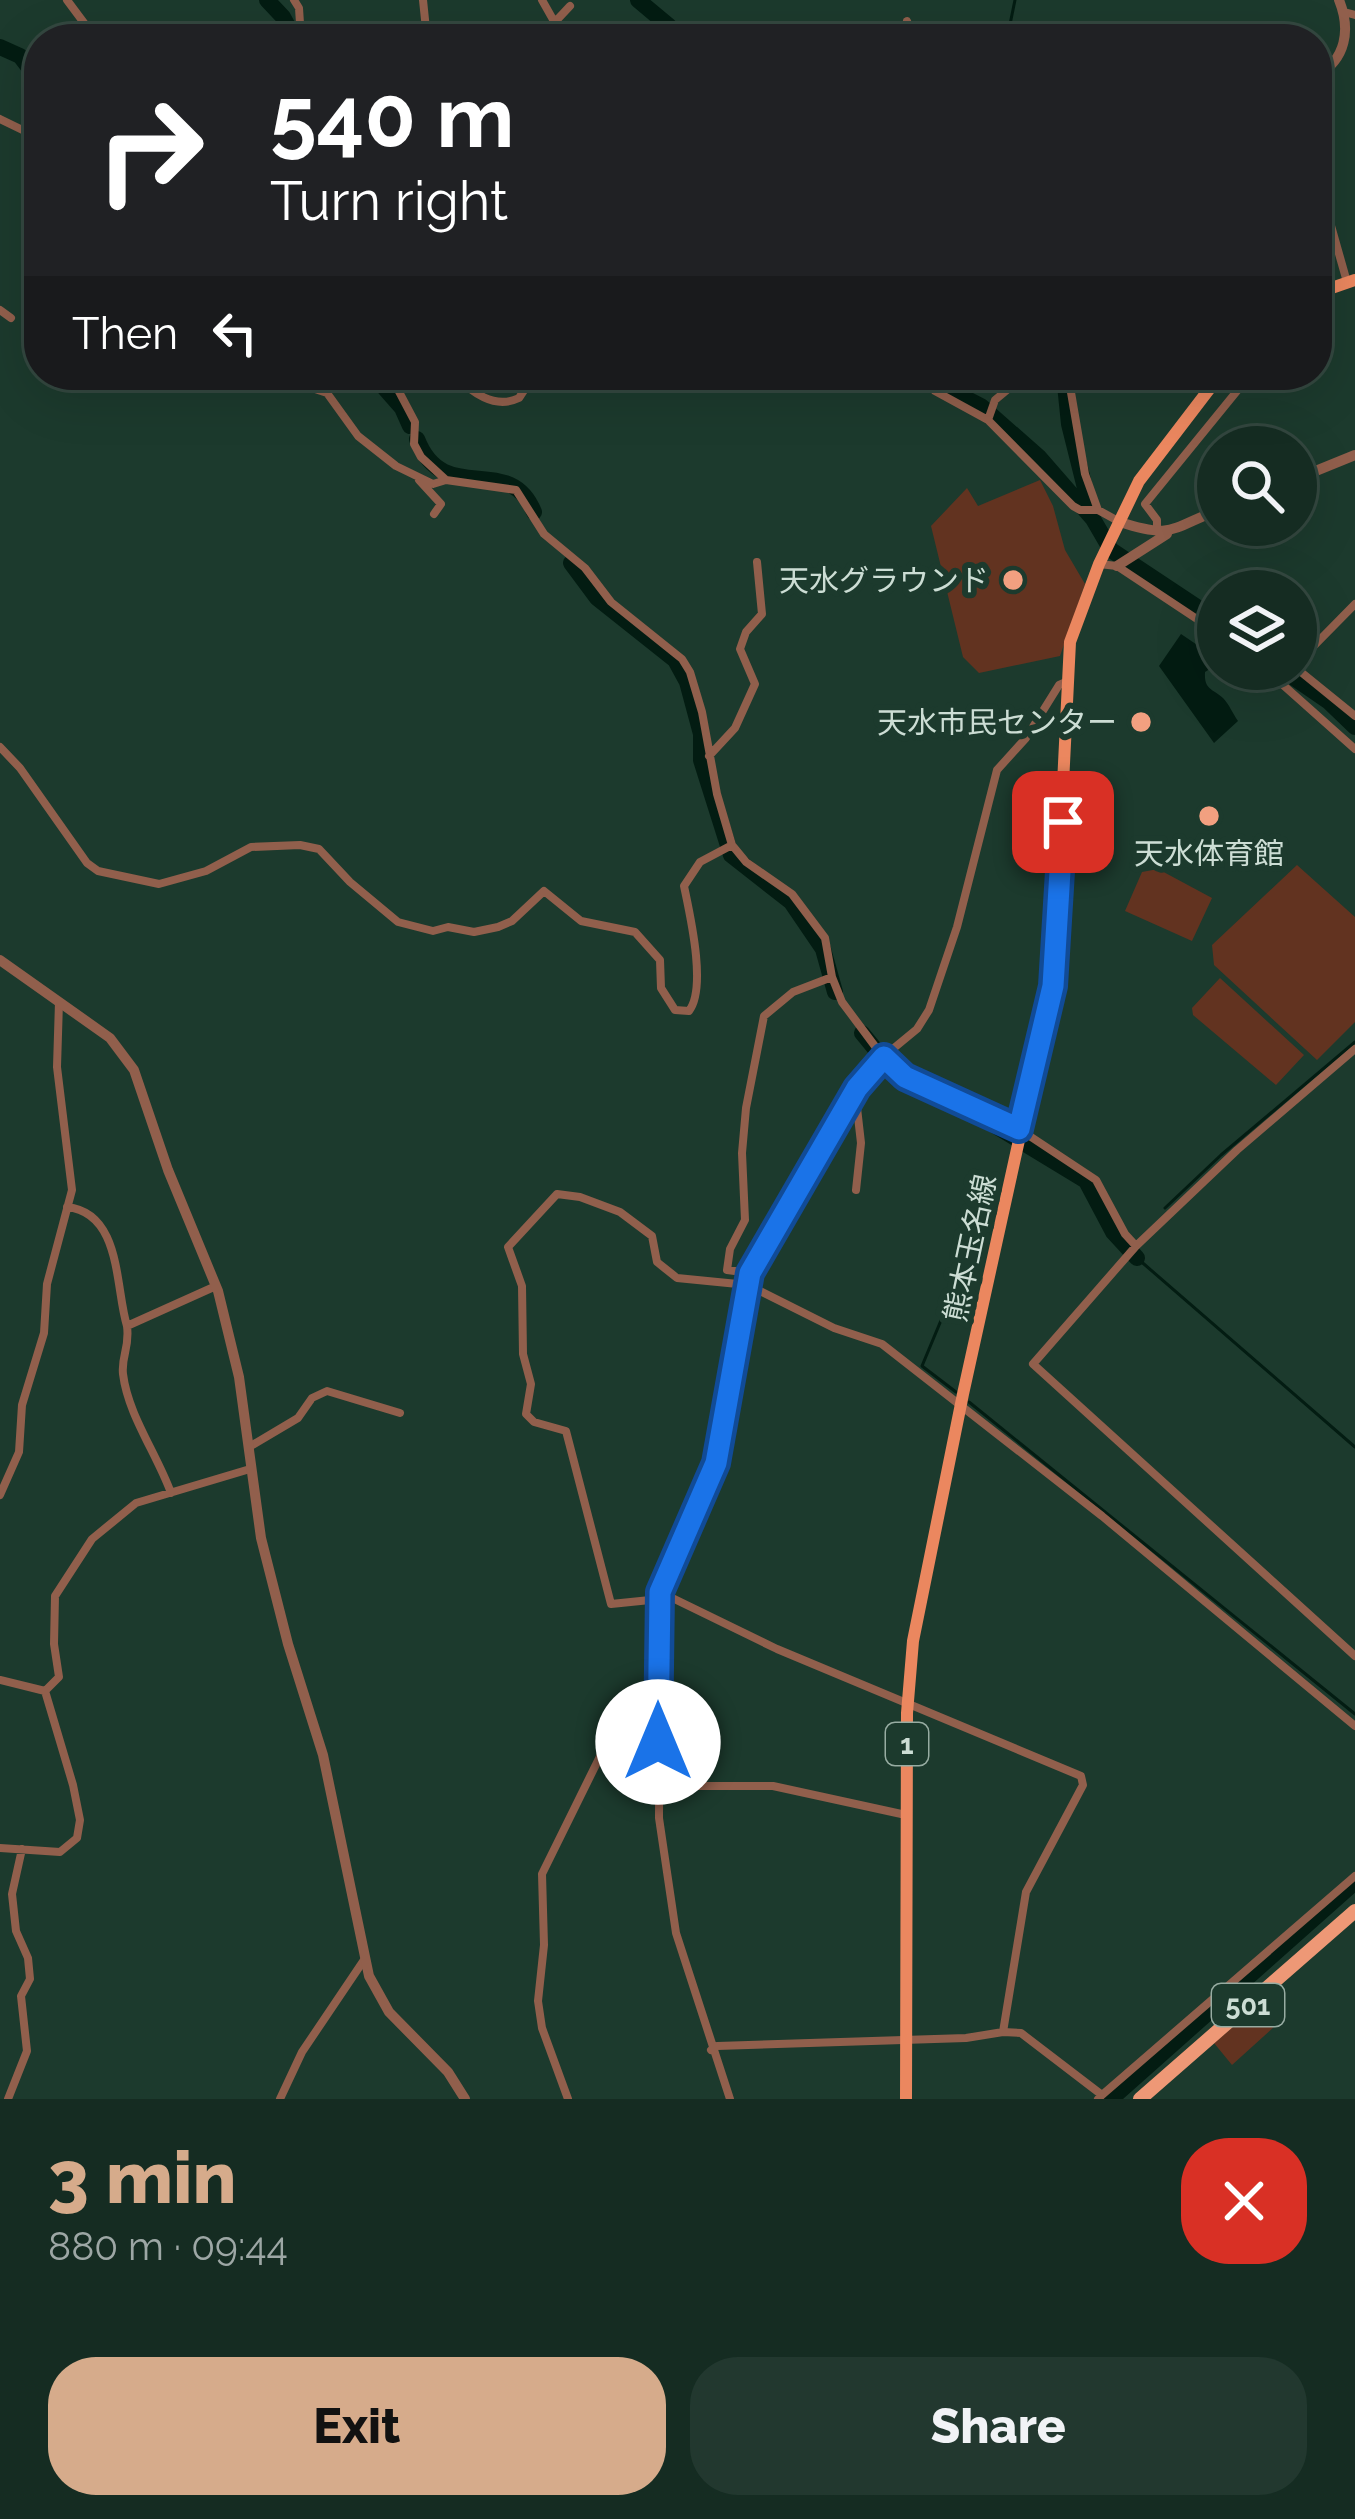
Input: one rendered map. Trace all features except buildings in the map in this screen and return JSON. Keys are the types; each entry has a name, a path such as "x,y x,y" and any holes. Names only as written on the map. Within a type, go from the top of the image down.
{"highway":[{"name":"501","path":"1140,2099 1355,1910"}],"main road":[{"name":"熊本玉名線","path":"906,2099 908,1702 922,1587 1053,986 1068,680 1076,620 1147,469 1208,390"}],"street":[{"path":"542,0 555,22 569,6"},
{"path":"1332,63 1345,42 1346,9"},
{"path":"1332,226 1351,281"},
{"path":"0,310 11,318"},
{"path":"316,390 327,394 358,436 414,475 433,484 446,480 516,490 544,534 585,568 611,602 682,658 702,712 731,845 746,862 792,894 825,938 831,978 842,1002 881,1059 905,1077 1019,1133 1096,1180 1132,1251"},
{"path":"401,390 415,422 414,444 446,480"},
{"path":"473,390 499,404 519,398 524,390"},
{"path":"934,390 990,415 1080,510 1096,510 1163,533"},
{"path":"990,415 995,400 1007,390"},
{"path":"1070,390 1084,474 1096,510"},
{"path":"1163,533 1145,504 1238,390"},
{"path":"1317,470 1355,455"},
{"path":"414,475 441,504 434,514"},
{"path":"1119,564 1163,533 1197,519"},
{"path":"1102,558 1119,564 1197,618"},
{"path":"708,756 735,728 755,684 740,649 746,632 763,614 757,562"},
{"path":"1317,644 1355,604"},
{"path":"730,2099 676,1933 658,1819 660,1596 716,1463 750,1273 849,1101 881,1059 917,1029 929,1010 957,928 997,770 1068,680"},
{"path":"1317,684 1355,716"},
{"path":"1288,690 1355,749"},
{"path":"0,747 98,872 159,884 206,871 251,847 300,845 319,849 398,922 433,931 498,927 512,921 544,891 581,921 634,932 660,960 661,988 676,1010 688,1011 697,993 684,886 700,862 731,845"},
{"path":"0,960 110,1038 134,1070 216,1286 239,1377 255,1512 323,1755 365,1959 389,2012 448,2072 465,2099"},
{"path":"750,1273 728,1270 725,1262 746,1220 742,1153 758,1034 764,1016 793,992 831,978"},
{"path":"0,1495 16,1463 22,1405 44,1333 47,1284 72,1182 61,1124 59,1002"},
{"path":"1355,1049 1237,1150 1132,1251 1034,1364 1355,1656"},
{"path":"849,1101 857,1108 861,1143 856,1190"},
{"path":"1003,2032 1027,1892 1083,1784 1081,1776 660,1596 611,1604 566,1431 527,1419 531,1384 523,1354 522,1286 508,1247 557,1194 620,1212 643,1228 652,1236 658,1262 677,1278 748,1285 834,1328 882,1344 963,1393 1355,1726"},
{"path":"67,1207 78,1208 93,1220 115,1253 130,1346 123,1372 136,1416 171,1493"},
{"path":"127,1326 216,1286"},
{"path":"247,1448 298,1418 312,1398 326,1391 400,1413"},
{"path":"45,1690 59,1677 55,1596 92,1538 129,1507 250,1469"},
{"path":"0,1680 45,1690"},
{"path":"0,1849 60,1852 77,1838 80,1820 45,1690"},
{"path":"568,2099 542,2028 538,2001 544,1945 542,1874 615,1726 658,1698"},
{"path":"658,1786 773,1786 906,1815"},
{"path":"8,2099 27,2051 21,1996 30,1978 28,1958 16,1931 12,1894 22,1849"},
{"path":"711,2050 717,2046 905,2042 1021,2033 1100,2097 1355,1876"},
{"path":"280,2099 302,2052 365,1959"}],"shaded area":[{"name":"天水グラウンド","path":"1040,480 1065,550 1085,584 1060,656 979,673 963,657 931,526 967,488 978,506"},
{"path":"1181,634 1197,645 1197,690 1212,690 1238,721 1214,743 1159,666"},
{"path":"1297,865 1355,917 1355,1022 1317,1060 1214,965 1212,945"},
{"path":"1158,869 1212,898 1192,941 1125,911 1142,872"},
{"path":"1220,978 1304,1055 1276,1085 1193,1015 1192,1008"},
{"path":"1258,2006 1274,2027 1232,2065 1214,2043"}],"waterway":[{"path":"267,0 287,24"},
{"path":"638,0 667,24"},
{"path":"1010,24 1015,0"},
{"path":"0,47 24,61"},
{"path":"386,390 410,426"},
{"path":"950,390 981,406 1039,457 1093,519 1111,550 1197,607"},
{"path":"1066,390 1091,512"},
{"path":"417,439 429,460 443,471 509,484 523,494 534,512"},
{"path":"571,563 597,598 675,660 687,682 701,734 701,760 731,855 791,902 823,949 835,992"},
{"path":"1312,690 1355,727"},
{"path":"862,1033 903,1083 984,1119 1086,1181 1113,1232 1137,1258"},
{"path":"1165,1208 1355,1042"},
{"path":"1137,1258 1355,1447"},
{"path":"956,1392 922,1366 962,1270"},
{"path":"969,1402 1355,1714"},
{"path":"1111,2099 1355,1882"}],"place":[{"name":"天水グラウンド","path":"1013,580"},
{"name":"天水市民センター","path":"1141,722"},
{"name":"天水体育館","path":"1209,816"}],"route":[{"path":"658,1742 660,1592 716,1463 750,1273 857,1088 884,1057 905,1077 1019,1129 1053,986 1063,822"}]}
